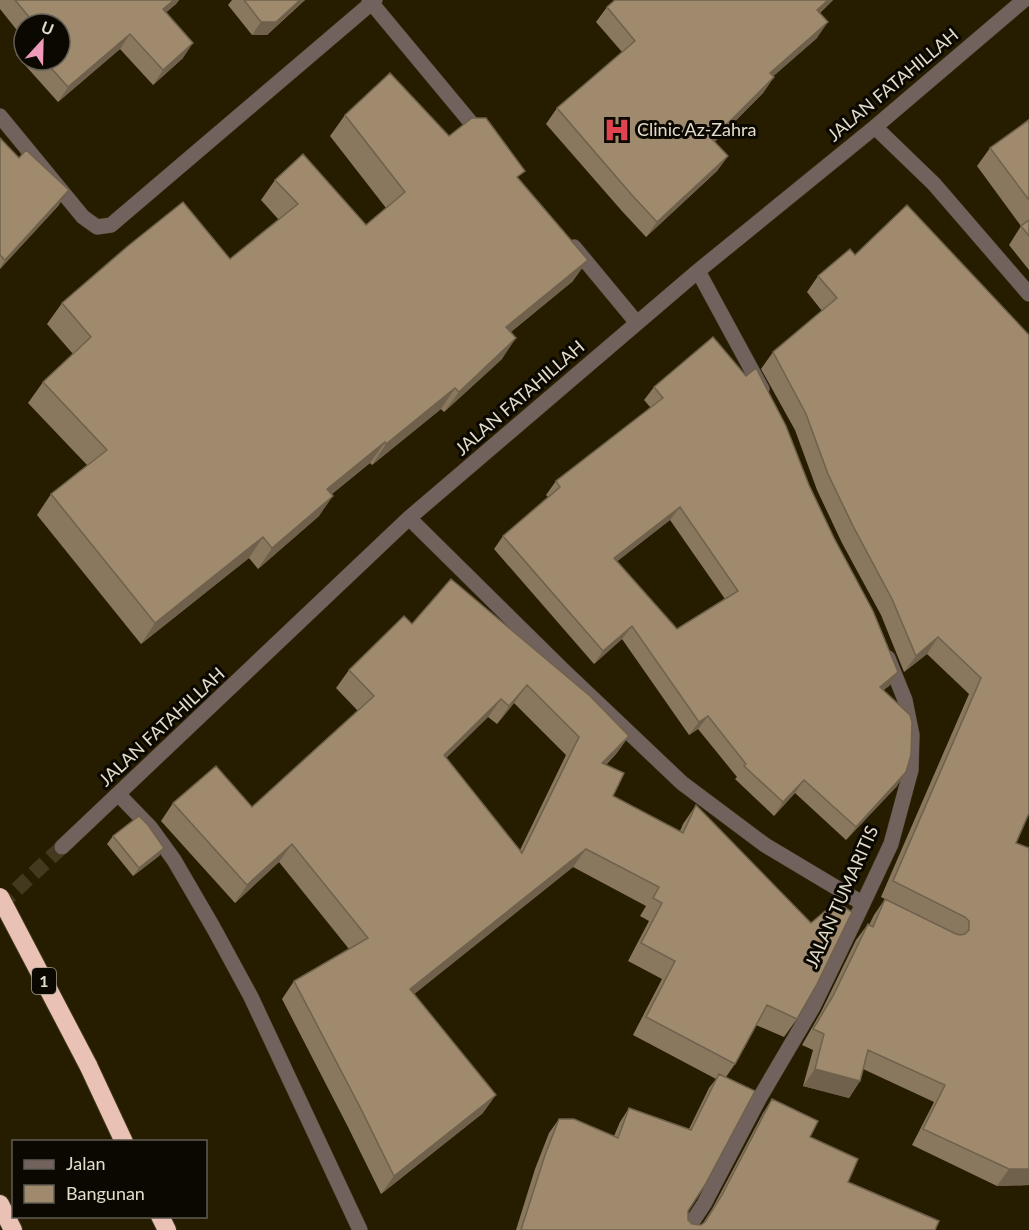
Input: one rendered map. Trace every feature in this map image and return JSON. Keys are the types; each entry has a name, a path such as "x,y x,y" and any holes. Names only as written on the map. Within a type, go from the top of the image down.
{"highway":[{"name":"1","path":"0,897 88,1065 123,1140"},
{"path":"0,1204 13,1230"}],"street":[{"name":"JALAN FATAHILLAH","path":"62,847 409,519 698,271 875,127 1024,0"},
{"path":"0,116 83,217 97,226 111,225 372,1 493,149"},
{"path":"875,127 934,184 1029,294"},
{"path":"561,231 637,323"},
{"path":"698,271 767,398"},
{"path":"409,519 682,783 765,845 868,903"},
{"name":"JALAN TUMARITIS","path":"687,1230 704,1204 759,1099 813,1007 868,903 891,844 912,770 912,735 904,700 880,640"},
{"path":"118,794 150,827 168,852 213,927 251,997 360,1230"}],"building":[{"path":"15,0 174,0 163,9 193,43 163,70 130,34 68,87 55,72 72,72 72,12 25,12"},
{"path":"244,0 300,0 276,22 261,22"},
{"path":"615,0 828,0 817,10 828,22 770,73 774,77 712,139 728,156 657,222 557,108 635,41 607,7"},
{"path":"390,73 449,136 472,118 486,118 525,171 517,177 588,260 506,327 516,338 459,392 455,388 327,489 333,496 272,548 263,537 155,623 51,494 107,450 43,382 91,337 62,303 183,202 230,259 298,204 275,180 303,154 366,225 405,192 345,115"},
{"path":"1029,120 1029,200 990,148"},
{"path":"0,138 19,158 26,150 69,190 5,260 0,255"},
{"path":"907,205 1029,335 1029,813 1016,843 1029,848 1029,1169 1009,1169 923,1129 945,1085 868,1050 860,1081 815,1069 824,1034 813,1029 833,996 868,924 873,927 885,899 956,934 965,934 969,930 969,921 965,917 893,881 981,678 938,637 916,656 892,599 828,474 806,414 773,352 837,298 818,276 850,249 855,255"},
{"path":"1029,220 1029,236 1021,226"},
{"path":"713,337 746,376 756,368 786,426 809,485 834,538 873,611 898,672 880,687 910,715 912,722 911,755 906,772 856,827 804,780 783,802 744,766 746,764 708,716 699,722 632,626 603,651 503,536 560,487 556,481 663,398 654,387","holes":["680,507 738,591 677,629 614,558"]},
{"path":"451,579 590,696 629,736 602,763 624,773 613,796 683,833 696,805 811,923 836,902 852,912 797,1019 767,1005 735,1064 646,1017 675,961 641,943 662,903 653,898 659,887 586,849 410,989 496,1095 394,1176 294,981 368,938 292,844 247,885 173,803 216,766 252,807 374,696 349,670 404,616 412,624","holes":["527,685 579,737 522,853 444,755 501,699 509,706"]},
{"path":"139,816 164,848 139,868 113,836"},
{"path":"719,1074 755,1091 705,1185 688,1211 688,1220 692,1224 701,1225 705,1222 722,1195 772,1099 818,1121 810,1137 858,1159 848,1182 939,1221 935,1230 521,1230 559,1119 574,1119 618,1138 629,1108 691,1130"}],"tunnel":[{"path":"0,905 62,847"}],"place":[{"name":"Clinic Az-Zahra","path":"617,130"}]}
